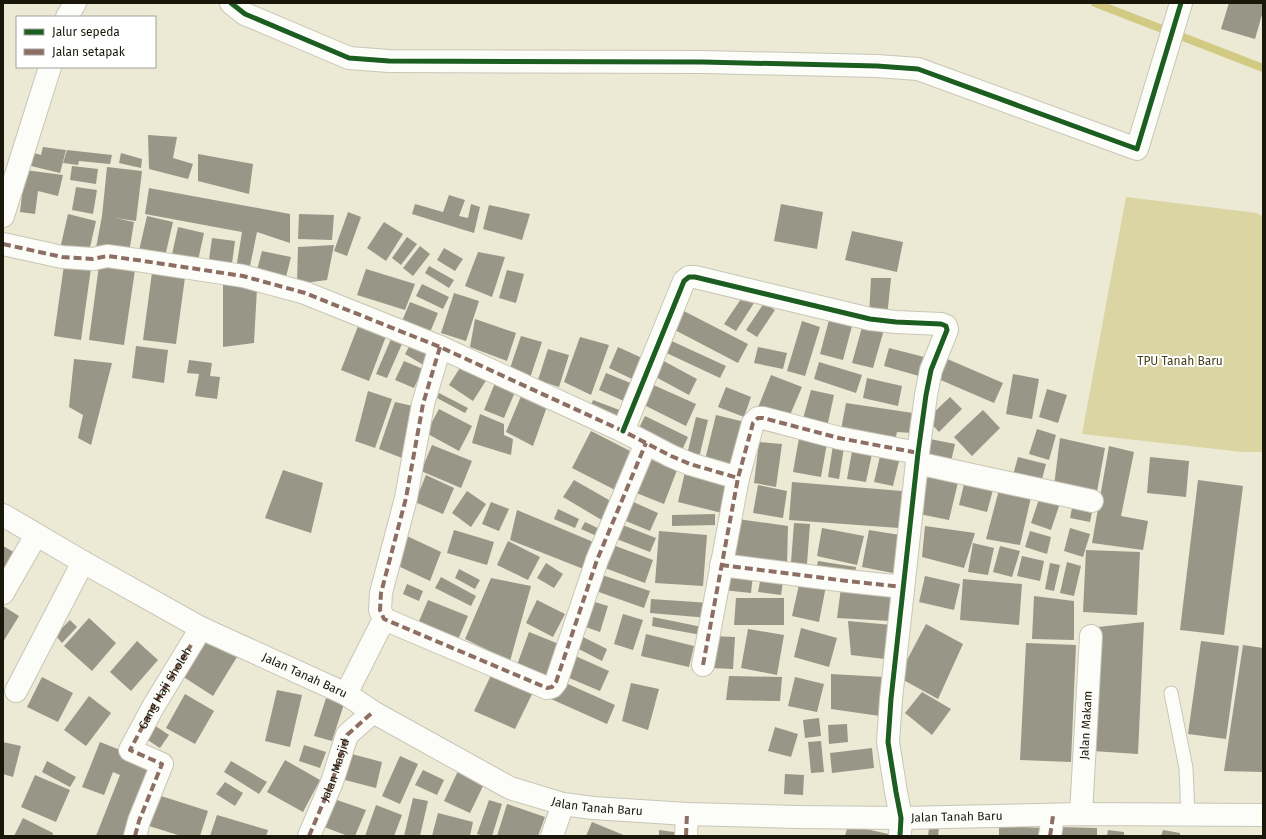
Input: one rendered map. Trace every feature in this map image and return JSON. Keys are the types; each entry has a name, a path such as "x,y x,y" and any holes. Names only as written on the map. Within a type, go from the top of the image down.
{"street":[{"path":"68,16 75,3"},
{"path":"231,3 245,14 349,58 389,61 703,62 877,66 918,69 1137,149 1179,7"},
{"path":"3,216 50,68"},
{"path":"3,244 62,257 94,259 106,256 243,276 305,293 440,347 623,430 671,456 690,464 738,478"},
{"path":"623,430 684,281 688,277 695,277 870,319 941,324 946,326 947,330 931,370 918,458 891,700 888,742 901,827"},
{"path":"440,347 423,404 406,498 381,593 380,610 384,619 546,688 552,687 556,682 597,560 646,443"},
{"path":"703,665 738,478 753,423 758,418 764,418 1092,501"},
{"name":"Jalan Tanah Baru","path":"3,515 201,628 350,686 373,712 510,788 563,804 593,808 901,827 1051,826 1081,807 1188,809 1263,815"},
{"path":"3,593 36,535"},
{"path":"16,691 83,562"},
{"path":"721,565 847,582 903,587"},
{"path":"350,686 384,619"},
{"name":"Gang Haji Sholeh","path":"135,836 139,821 162,764 130,750 153,707 201,628"},
{"name":"Jalan Makam","path":"1081,807 1091,636"},
{"name":"Jalan Masjid","path":"309,836 332,782 347,735 373,712"},
{"path":"552,836 563,804"},
{"path":"686,836 687,814"}],"lane":[{"path":"1171,693 1186,768 1188,809"}],"green space":[{"name":"TPU Tanah Baru","path":"1126,197 1257,213 1263,217 1263,452 1243,452 1082,434"}],"building":[{"path":"1229,3 1263,3 1263,11 1255,39 1221,29"},
{"path":"148,135 177,137 173,158 193,164 188,179 149,169"},
{"path":"43,147 66,150 60,173 31,166 34,153 41,155"},
{"path":"67,150 112,155 110,164 79,161 78,165 63,163"},
{"path":"121,153 142,159 141,168 119,163"},
{"path":"198,154 253,164 249,194 198,181"},
{"path":"72,166 98,169 96,184 70,180"},
{"path":"107,167 142,171 136,221 115,218 134,222 129,253 96,248 102,216"},
{"path":"25,170 63,175 58,196 38,191 35,214 20,212"},
{"path":"76,187 97,190 93,214 72,210"},
{"path":"149,188 290,214 290,243 257,232 249,271 236,269 242,232 145,214"},
{"path":"449,195 465,200 459,216 468,218 471,204 480,207 474,233 412,214 415,204 443,212"},
{"path":"781,204 823,212 817,249 774,241"},
{"path":"489,205 530,214 522,240 483,229"},
{"path":"348,212 361,217 347,256 334,251"},
{"path":"68,214 96,221 88,256 60,249"},
{"path":"299,214 334,215 332,240 298,239"},
{"path":"147,216 173,222 164,261 138,255"},
{"path":"384,222 403,234 386,261 367,248"},
{"path":"178,227 204,233 197,265 171,259"},
{"path":"852,231 903,242 897,272 845,260"},
{"path":"407,237 417,244 401,265 392,258"},
{"path":"212,238 235,241 231,271 208,267"},
{"path":"334,245 327,280 297,284 298,247"},
{"path":"420,246 430,254 413,276 403,268"},
{"path":"444,248 463,259 455,271 437,260"},
{"path":"262,251 291,257 285,281 256,274"},
{"path":"478,252 505,257 492,297 465,286"},
{"path":"100,258 136,263 124,345 89,340"},
{"path":"64,265 91,268 81,340 54,336"},
{"path":"153,265 186,270 176,344 143,340"},
{"path":"429,266 454,280 449,288 425,273"},
{"path":"366,269 415,284 405,310 357,295"},
{"path":"507,270 524,274 516,303 499,298"},
{"path":"871,278 891,278 887,317 869,317"},
{"path":"223,283 257,288 254,343 223,347"},
{"path":"422,284 449,297 443,309 416,296"},
{"path":"454,293 479,301 466,341 441,333"},
{"path":"743,296 754,303 736,331 724,324"},
{"path":"410,302 438,313 428,337 400,326"},
{"path":"764,303 775,310 757,337 746,330"},
{"path":"678,308 748,344 738,363 669,327"},
{"path":"475,319 516,333 507,361 470,347"},
{"path":"829,320 852,326 843,360 820,354"},
{"path":"864,320 885,326 873,368 852,363"},
{"path":"360,321 388,331 369,381 341,370"},
{"path":"802,321 820,327 805,376 787,371"},
{"path":"394,332 405,337 387,378 376,374"},
{"path":"521,336 542,342 529,381 508,374"},
{"path":"580,337 609,345 591,395 564,382"},
{"path":"663,337 726,366 720,378 658,349"},
{"path":"411,343 432,355 425,366 405,354"},
{"path":"136,346 168,350 164,383 132,378"},
{"path":"618,347 642,358 632,379 609,368"},
{"path":"758,347 787,353 783,369 754,363"},
{"path":"889,348 924,357 919,376 884,366"},
{"path":"548,349 569,355 559,387 538,380"},
{"path":"945,358 1003,383 994,403 936,378"},
{"path":"74,359 112,363 91,445 78,438 83,415 69,407"},
{"path":"660,359 697,379 689,395 652,375"},
{"path":"189,360 212,363 210,376 220,377 217,399 195,396 199,374 187,373"},
{"path":"404,361 423,369 414,388 395,380"},
{"path":"819,362 862,375 856,393 814,379"},
{"path":"463,363 487,379 473,401 449,385"},
{"path":"606,373 633,384 626,402 599,390"},
{"path":"1013,374 1039,379 1032,419 1006,414"},
{"path":"771,375 802,387 787,422 757,410"},
{"path":"867,378 902,386 898,406 863,398"},
{"path":"495,383 515,392 504,418 484,410"},
{"path":"649,383 696,404 686,426 640,403"},
{"path":"726,387 751,397 744,417 718,407"},
{"path":"524,389 550,398 533,446 506,432"},
{"path":"1047,389 1067,395 1058,423 1039,417"},
{"path":"811,390 834,395 827,427 802,422"},
{"path":"368,391 392,399 375,448 355,441"},
{"path":"439,393 468,408 465,413 437,398"},
{"path":"950,397 962,409 939,432 927,419"},
{"path":"593,400 622,411 617,424 588,413"},
{"path":"395,402 422,408 407,460 379,449"},
{"path":"846,403 913,413 912,433 897,432 894,446 840,435"},
{"path":"439,409 472,426 459,451 426,433"},
{"path":"983,410 1000,428 972,456 954,437"},
{"path":"480,414 504,424 504,435 513,439 511,455 472,443"},
{"path":"716,415 749,423 737,474 704,464"},
{"path":"645,416 688,437 679,457 635,436"},
{"path":"696,417 708,420 698,462 686,459"},
{"path":"1037,429 1056,435 1049,460 1029,454"},
{"path":"591,431 636,454 617,491 572,468"},
{"path":"799,438 827,443 821,477 793,472"},
{"path":"1060,438 1105,448 1096,497 1054,486"},
{"path":"930,439 955,444 950,466 925,460"},
{"path":"759,442 782,444 776,487 754,483"},
{"path":"432,445 472,461 461,488 421,471"},
{"path":"833,445 844,447 839,479 828,477"},
{"path":"853,446 873,449 866,482 847,479"},
{"path":"1109,446 1134,452 1121,516 1148,521 1143,550 1092,543"},
{"path":"881,452 900,457 893,486 874,482"},
{"path":"1018,457 1046,464 1041,483 1013,475"},
{"path":"1150,457 1189,461 1186,497 1147,493"},
{"path":"647,458 677,470 664,504 634,492"},
{"path":"283,470 323,483 311,533 265,518"},
{"path":"929,471 959,478 949,520 919,514"},
{"path":"685,472 732,479 726,514 678,502"},
{"path":"426,475 454,488 443,514 415,502"},
{"path":"574,480 616,504 605,522 563,497"},
{"path":"965,480 994,486 987,512 959,505"},
{"path":"1198,480 1243,486 1224,635 1180,630"},
{"path":"792,482 902,491 899,528 789,520"},
{"path":"758,485 787,491 783,518 753,513"},
{"path":"1000,486 1032,493 1020,545 986,539"},
{"path":"467,491 486,504 471,527 452,513"},
{"path":"1040,496 1060,503 1051,530 1031,523"},
{"path":"629,500 658,513 650,531 621,519"},
{"path":"491,502 509,509 499,531 482,524"},
{"path":"1073,503 1093,507 1090,522 1070,518"},
{"path":"558,509 579,519 575,528 554,519"},
{"path":"517,510 598,544 591,572 510,540"},
{"path":"715,514 715,525 672,526 672,515"},
{"path":"731,518 788,526 787,565 729,560"},
{"path":"585,522 604,531 601,538 581,529"},
{"path":"794,523 810,524 807,564 791,562"},
{"path":"620,524 656,538 650,552 614,538"},
{"path":"925,526 975,533 964,568 922,557"},
{"path":"822,528 864,536 857,565 817,556"},
{"path":"1070,528 1090,534 1083,557 1064,551"},
{"path":"454,530 494,542 487,565 447,553"},
{"path":"869,530 900,535 893,573 862,567"},
{"path":"659,531 707,535 703,586 655,583"},
{"path":"1030,531 1051,537 1047,554 1025,547"},
{"path":"407,536 441,552 430,581 396,565"},
{"path":"508,541 540,557 528,580 497,565"},
{"path":"973,543 994,548 988,575 968,572"},
{"path":"613,545 653,560 645,583 605,568"},
{"path":"3,546 19,555 3,584"},
{"path":"1000,546 1020,551 1012,577 993,572"},
{"path":"1086,550 1140,552 1137,615 1083,612"},
{"path":"1022,556 1044,561 1040,581 1017,576"},
{"path":"818,561 856,567 855,576 816,569"},
{"path":"1067,562 1081,566 1074,596 1060,593"},
{"path":"546,563 563,574 554,588 537,578"},
{"path":"1050,563 1060,565 1054,591 1045,589"},
{"path":"459,569 480,580 475,589 455,578"},
{"path":"762,571 784,575 781,595 758,592"},
{"path":"725,572 753,575 751,593 723,590"},
{"path":"602,575 650,591 644,608 596,591"},
{"path":"925,576 960,584 954,610 919,602"},
{"path":"441,577 476,596 471,606 435,588"},
{"path":"491,578 531,586 510,661 465,639"},
{"path":"963,579 1022,584 1019,625 960,620"},
{"path":"800,580 826,586 819,622 792,616"},
{"path":"407,584 423,591 419,601 403,594"},
{"path":"841,588 890,592 890,621 837,618"},
{"path":"1034,596 1074,601 1074,640 1032,639"},
{"path":"736,598 784,598 784,625 734,625"},
{"path":"585,599 608,606 600,632 577,624"},
{"path":"651,599 710,603 709,618 650,613"},
{"path":"428,600 468,616 457,642 417,626"},
{"path":"537,600 565,614 553,637 526,623"},
{"path":"3,606 19,616 3,642"},
{"path":"623,614 643,620 633,650 614,644"},
{"path":"653,617 702,627 701,635 652,626"},
{"path":"89,618 116,643 92,671 64,646"},
{"path":"70,620 77,627 62,643 55,635"},
{"path":"848,621 892,625 893,660 851,655"},
{"path":"1144,622 1138,754 1092,751 1098,627"},
{"path":"926,624 963,644 938,699 898,677"},
{"path":"801,628 837,638 829,667 794,657"},
{"path":"748,629 784,635 777,675 741,668"},
{"path":"529,632 564,646 552,682 517,665"},
{"path":"575,633 607,649 602,661 569,644"},
{"path":"646,634 694,646 689,667 641,656"},
{"path":"203,636 237,657 213,696 179,674"},
{"path":"712,636 735,637 733,669 711,668"},
{"path":"137,641 158,660 131,691 110,672"},
{"path":"1201,641 1239,646 1226,739 1188,734"},
{"path":"1026,643 1076,645 1071,762 1020,760"},
{"path":"1243,645 1263,648 1263,772 1224,771"},
{"path":"571,654 609,671 600,691 562,675"},
{"path":"494,669 536,686 515,729 474,711"},
{"path":"831,674 884,677 880,716 831,709"},
{"path":"729,676 782,677 780,701 726,700"},
{"path":"42,677 73,693 58,722 27,707"},
{"path":"795,677 824,684 817,712 788,706"},
{"path":"559,680 615,705 607,724 551,699"},
{"path":"631,683 659,689 648,730 622,721"},
{"path":"277,690 302,695 290,747 265,741"},
{"path":"922,692 951,709 932,735 905,713"},
{"path":"185,694 214,711 195,744 166,728"},
{"path":"89,696 111,713 86,746 64,730"},
{"path":"326,698 344,704 332,741 314,736"},
{"path":"819,718 821,736 805,738 803,720"},
{"path":"151,723 169,735 160,748 143,737"},
{"path":"847,724 848,742 829,744 828,725"},
{"path":"775,727 798,734 791,757 768,751"},
{"path":"821,741 824,772 811,773 808,742"},
{"path":"3,742 21,746 13,777 3,774"},
{"path":"100,742 158,765 131,836 96,836 120,775 113,772 104,795 82,787"},
{"path":"304,745 326,752 320,768 299,761"},
{"path":"872,748 874,768 832,773 830,753"},
{"path":"344,752 382,762 376,788 337,778"},
{"path":"400,756 418,764 400,804 382,796"},
{"path":"285,760 320,780 303,812 267,792"},
{"path":"47,761 76,777 70,787 42,772"},
{"path":"231,761 267,782 259,794 224,772"},
{"path":"423,770 444,780 437,795 415,785"},
{"path":"458,771 484,784 470,813 444,801"},
{"path":"785,774 804,775 803,795 784,794"},
{"path":"35,775 70,790 56,822 21,807"},
{"path":"225,782 243,793 235,806 216,794"},
{"path":"158,795 208,811 200,836 181,836 149,826"},
{"path":"413,798 428,801 420,836 404,836"},
{"path":"334,799 366,810 355,836 348,836 324,827"},
{"path":"489,800 502,804 492,836 484,836 477,834"},
{"path":"507,804 545,817 538,836 497,836"},
{"path":"376,805 402,815 394,836 365,836"},
{"path":"438,813 473,822 470,836 432,836"},
{"path":"217,815 268,830 266,836 210,836"},
{"path":"23,818 53,833 52,836 14,836"},
{"path":"592,822 626,836 586,836"},
{"path":"848,825 893,835 845,836"},
{"path":"999,826 1043,828 1043,836 999,836"},
{"path":"1058,827 1097,828 1097,836 1058,836"},
{"path":"929,828 939,829 938,836 928,836"},
{"path":"659,830 681,833 680,836 659,836"},
{"path":"1108,830 1124,832 1124,836 1107,836"},
{"path":"1163,830 1180,833 1180,836 1161,836"}],"waterway":[{"path":"1095,3 1263,68"}],"marked path":[{"path":"3,244 62,257 93,259 107,256 243,276 305,293 440,347 623,431 671,456 690,464 738,478"},
{"path":"440,347 423,404 406,498 381,593 380,610 384,619 547,688 552,687 556,682 597,560 646,443"},
{"path":"703,665 738,478 753,423 758,418 839,438 918,453"},
{"path":"721,565 903,587"},
{"path":"135,836 139,821 162,764 130,750 153,707 191,645"},
{"path":"309,836 332,782 347,735 373,712"},
{"path":"686,836 687,814"},
{"path":"1050,836 1053,816"}],"cycle path":[{"path":"231,3 245,14 349,58 389,61 703,62 877,66 918,69 1137,149 1181,3"},
{"path":"623,431 684,281 689,277 695,277 870,319 941,324 946,326 947,330 931,370 926,395 918,453 891,699 888,742 901,818 900,836"}]}
